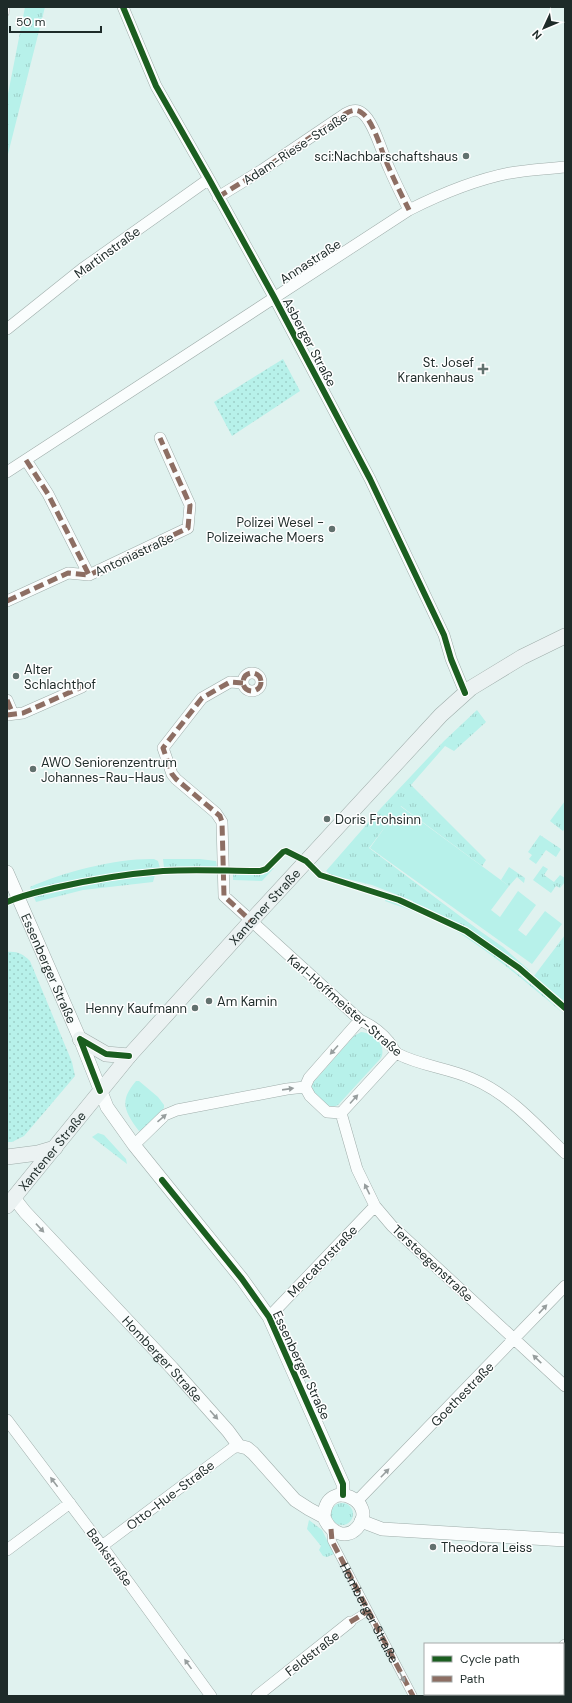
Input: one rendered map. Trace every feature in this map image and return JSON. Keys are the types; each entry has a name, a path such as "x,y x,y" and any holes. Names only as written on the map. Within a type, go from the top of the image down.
{"main road":[{"name":"Xantener Straße","path":"9,1198 55,1148 129,1056 441,715 471,688 522,657 565,636"},
{"path":"80,1039 106,1054 129,1056"},
{"path":"7,1157 38,1153 55,1148"}],"street":[{"name":"Asberger Straße","path":"123,7 156,86 274,297 370,479 444,635 451,659 465,693"},
{"name":"Adam-Riese-Straße","path":"218,197 256,175 352,110 363,113 370,122 388,168 409,210"},
{"name":"Annastraße","path":"7,472 409,210 447,191 509,173 565,167"},
{"name":"Martinstraße","path":"7,329 82,269 209,179"},
{"name":"Antoniastraße","path":"26,460 48,494 89,575 188,528 190,505 160,438"},
{"path":"7,601 68,573 89,575"},
{"name":"Karl-Hoffmeister-Straße","path":"243,683 230,682 202,698 163,748 172,774 176,779 220,816 222,822 224,896 360,1020 390,1042 396,1053 412,1060 473,1078 495,1090 515,1106 565,1153"},
{"path":"7,700 10,714 23,713 82,686"},
{"name":"Essenberger Straße","path":"7,872 80,1039 110,1113 242,1279 269,1317 343,1484 343,1495"},
{"path":"305,1087 309,1078 360,1020"},
{"path":"305,1087 310,1096 327,1112 341,1113 396,1053"},
{"path":"134,1145 166,1114 177,1110 287,1089 305,1087"},
{"name":"Tersteegenstraße","path":"341,1113 357,1169 375,1206 392,1226 565,1386"},
{"name":"Homberger Straße","path":"9,1198 25,1212 172,1368 228,1431 239,1446 247,1448 253,1453 295,1500 324,1517 331,1529 332,1541 413,1696"},
{"name":"Mercatorstraße","path":"269,1317 375,1206"},
{"name":"Goethestraße","path":"357,1501 565,1286"},
{"name":"Bankstraße","path":"7,1420 102,1546 211,1696"},
{"name":"Otto-Hue-Straße","path":"102,1546 233,1448 239,1446"},
{"path":"324,1517 324,1510 328,1502 335,1497 343,1495 351,1496 357,1501 363,1513 361,1522 353,1531 346,1534 335,1532 331,1529"},
{"path":"7,1550 70,1503"},
{"path":"361,1522 382,1529 565,1540"},
{"name":"Feldstraße","path":"257,1696 350,1622 368,1611"}],"green space":[{"path":"25,7 45,7 7,158 7,99"},
{"path":"283,359 300,391 232,436 214,402"},
{"path":"477,710 486,722 454,751 445,746 411,785 486,860 482,866 401,806 369,848 503,947 530,971 528,974 487,943 445,917 413,901 372,885 331,875 326,871 381,808 444,741"},
{"path":"565,801 565,828 563,831 550,821"},
{"path":"400,806 509,886 491,910 500,917 518,891 536,905 518,930 526,936 545,911 562,924 532,964 370,848"},
{"path":"540,835 561,849 556,857 546,850 536,864 529,859 532,855 528,852"},
{"path":"140,859 154,859 158,861 160,868 104,875 31,890 30,887 74,871 108,863"},
{"path":"163,859 200,859 216,861 217,867 164,868"},
{"path":"543,866 548,869 544,875 554,882 560,875 565,878 565,882 560,888 556,886 551,893 533,880"},
{"path":"509,867 525,878 524,883 517,877 509,886 501,880"},
{"path":"271,868 274,868 262,881 233,880 233,874 263,875"},
{"path":"155,875 153,882 83,890 36,902 34,897 103,882"},
{"path":"386,899 441,921 486,948 540,992 565,1015 527,983 475,943 433,919 385,901"},
{"path":"565,935 565,1002 534,976"},
{"path":"7,952 20,954 25,956 30,961 72,1062 75,1076 24,1136 12,1142 7,1142"},
{"path":"361,1032 375,1037 378,1040 382,1049 381,1058 338,1105 330,1106 325,1104 314,1093 312,1084 354,1036"},
{"path":"136,1081 139,1081 158,1097 164,1105 164,1108 144,1129 139,1131 130,1118 126,1106 127,1094"},
{"path":"98,1133 104,1135 126,1159 127,1164 92,1137"},
{"path":"342,1503 350,1506 353,1514 350,1522 342,1525 334,1522 331,1514 334,1506"},
{"path":"309,1520 322,1530 334,1554 327,1557 323,1556 319,1550 321,1546 307,1529"}],"railway":[{"path":"7,14 8,7"}],"marked path":[{"path":"218,197 262,170 345,114 355,110 360,111 370,123 386,162 409,210"},
{"path":"26,460 48,494 89,575 188,528 190,505 160,438"},
{"path":"7,601 68,573 89,575"},
{"path":"252,673 256,674 260,678 261,682 260,686 256,690 252,691 248,690 244,686 243,682 244,678 248,674 252,673"},
{"path":"243,683 230,682 202,698 163,748 172,774 176,779 220,816 222,822 224,896 251,921"},
{"path":"7,715 23,713 82,687"},
{"path":"7,700 13,714"},
{"path":"331,1529 332,1541 413,1696"},
{"path":"350,1622 368,1611"}],"cycle path":[{"path":"123,7 156,86 274,297 370,479 444,635 451,659 465,693"},
{"path":"7,902 54,888 135,874 175,870 260,871 266,869 283,852 286,851 306,861 320,875 399,900 466,931 519,968 565,1008"},
{"path":"80,1039 100,1091"},
{"path":"80,1039 106,1054 129,1056"},
{"path":"162,1180 242,1279 269,1317 343,1484 343,1495"}],"place":[{"name":"sci:Nachbarschaftshaus","path":"466,156"},
{"name":"St. Josef Krankenhaus","path":"483,369"},
{"name":"Polizei Wesel - Polizeiwache Moers","path":"332,529"},
{"name":"Alter Schlachthof","path":"16,676"},
{"name":"AWO Seniorenzentrum Johannes-Rau-Haus","path":"33,769"},
{"name":"Doris Frohsinn","path":"327,819"},
{"name":"Am Kamin","path":"209,1001"},
{"name":"Henny Kaufmann","path":"195,1008"},
{"name":"Theodora Leiss","path":"433,1547"}]}
